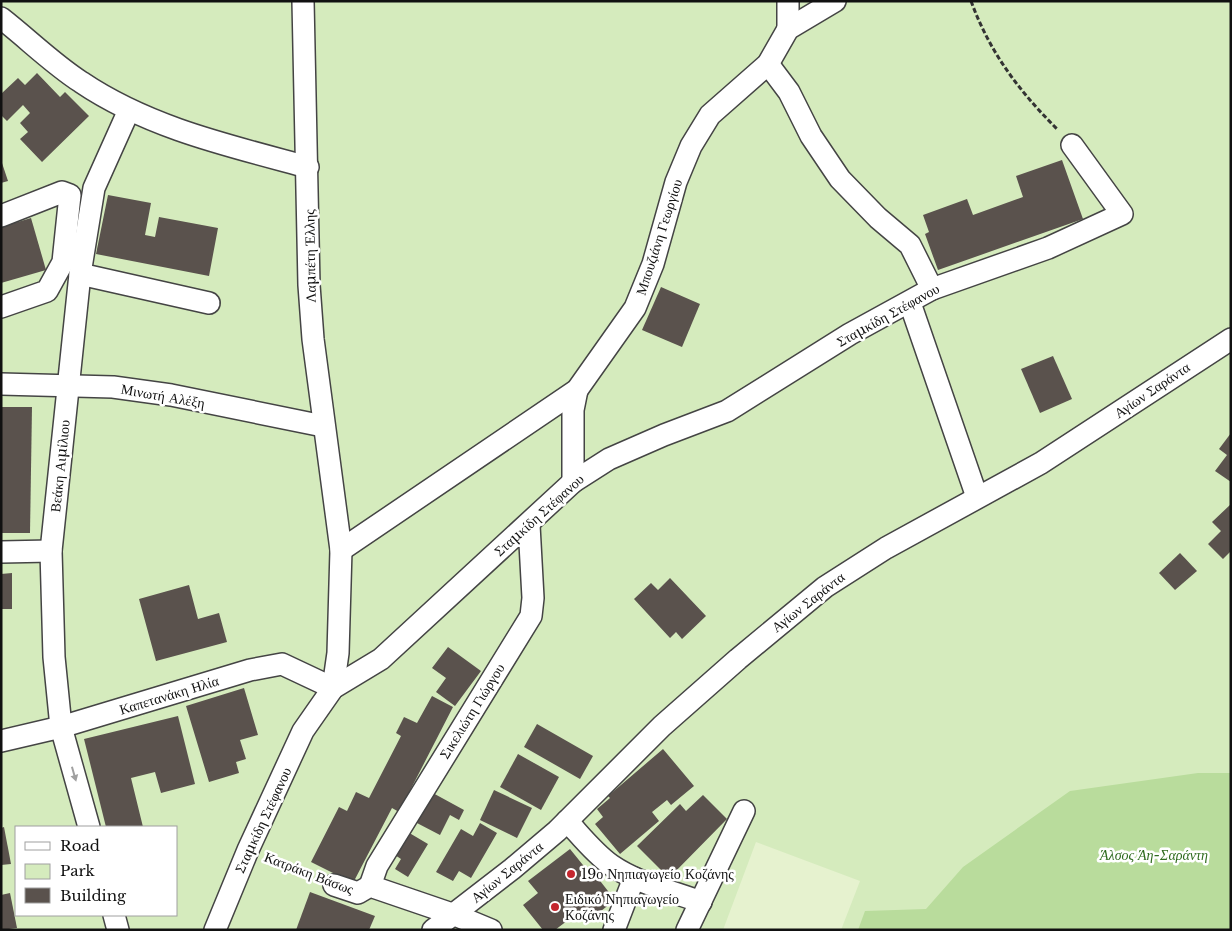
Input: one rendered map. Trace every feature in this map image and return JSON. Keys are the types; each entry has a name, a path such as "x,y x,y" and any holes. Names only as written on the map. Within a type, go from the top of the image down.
{"street":[{"name":"Λαμπέτη Έλλης","path":"303,1 309,285 323,426 341,550 338,654 333,688"},
{"path":"788,1 788,29"},
{"path":"788,29 835,1"},
{"path":"1,18 81,82 129,110 195,136 308,167"},
{"name":"Μπουζιάνη Γεωργίου","path":"341,550 577,390 635,308 653,264 664,218 690,146 710,115 768,64 788,29"},
{"path":"768,64 789,92 811,136 840,179 878,218 910,245 932,289"},
{"name":"Βεάκη Αιμίλιου","path":"89,826 61,727 54,657 51,551 80,274 94,188 129,110"},
{"name":"Σταμκίδη Στέφανου","path":"215,930 248,850 303,731 333,688 381,659 427,615 529,525 573,482 609,459 664,435 727,411 850,334 910,303 932,289 1048,248 1122,214 1072,145"},
{"path":"1,216 62,192 70,195 63,262 47,291 1,307"},
{"path":"80,274 209,303"},
{"path":"910,303 977,497"},
{"name":"Αγίων Σαράντα","path":"433,930 455,915 512,869 567,821 662,726 753,646 825,587 886,548 1041,462 1231,339"},
{"name":"Μινωτή Αλέξη","path":"1,384 113,387 171,396 323,426"},
{"path":"573,482 573,410 577,390"},
{"name":"Σικελιώτη Γιώργου","path":"370,886 377,866 531,616 533,598 529,525"},
{"path":"1,552 51,551"},
{"name":"Καπετανάκη Ηλία","path":"1,741 61,727 250,670 282,664 333,688"},
{"path":"687,930 744,811"},
{"path":"567,821 591,848 611,865 634,878 700,902"},
{"path":"614,930 634,878"},
{"name":"Κατράκη Βάσως","path":"334,885 358,893 370,886 455,915 491,930"},
{"path":"114,916 118,930"}],"path":[{"path":"971,1 994,54 1037,109 1072,145"},
{"name":"Κατράκη Βάσως","path":"248,850 334,885"}],"green space":[{"path":"1,1 1231,1 1231,930 1,930"},
{"name":"Άλσος Άη-Σαράντη","path":"1198,773 1231,773 1231,930 858,930 865,911 926,909 963,867 1070,791"},
{"path":"756,842 860,881 841,930 723,930"}],"building":[{"path":"37,73 60,97 65,92 89,116 42,162 20,139 28,132 20,123 30,113 23,105 7,121 1,115 1,94 18,78 25,85"},
{"path":"1,160 8,181 1,183"},
{"path":"1062,160 1083,219 938,270 925,234 929,232 923,215 967,199 973,215 1023,197 1016,176"},
{"path":"108,195 151,203 145,235 155,237 159,217 218,228 209,276 96,254"},
{"path":"31,218 46,270 1,283 1,227"},
{"path":"661,287 700,304 682,347 642,330"},
{"path":"1053,356 1072,399 1040,413 1021,369"},
{"path":"1,407 32,407 30,533 1,533"},
{"path":"1231,433 1231,482 1215,471 1227,455 1219,449"},
{"path":"1231,504 1231,551 1223,559 1208,544 1221,531 1212,522"},
{"path":"1180,553 1197,571 1175,590 1159,573"},
{"path":"12,573 12,609 1,609 1,574"},
{"path":"670,578 706,616 682,639 676,632 670,638 634,599 651,583 658,590"},
{"path":"189,585 198,619 219,613 227,642 156,661 139,599"},
{"path":"448,647 481,671 455,706 436,692 446,678 432,668"},
{"path":"244,688 258,735 240,740 246,759 236,762 239,773 209,782 186,706"},
{"path":"432,696 453,707 399,812 392,808 353,883 311,862 339,807 347,811 356,792 369,798 401,736 396,733 404,717 417,723"},
{"path":"178,716 195,784 161,793 155,772 131,778 143,826 106,826 84,739"},
{"path":"537,724 593,756 580,779 524,747"},
{"path":"663,749 694,786 671,805 667,800 652,812 659,821 620,854 595,824 603,817 597,809 610,798 608,796"},
{"path":"518,754 559,777 541,810 500,787"},
{"path":"494,790 532,808 517,838 480,820"},
{"path":"431,792 464,810 459,820 450,815 440,835 415,822"},
{"path":"703,795 727,819 669,878 637,846 680,804 686,811"},
{"path":"480,823 497,833 471,878 459,871 453,881 436,872 461,829 473,836"},
{"path":"4,827 11,864 1,865 1,828"},
{"path":"406,831 428,844 408,877 395,869 401,859 392,853"},
{"path":"570,849 587,870 590,868 615,900 592,918 584,908 555,930 543,930 523,905 538,893 528,881"},
{"path":"310,892 375,916 369,930 296,930"},
{"path":"10,893 17,928 1,930 1,895"}],"place":[{"name":"19ο Νηπιαγωγείο Κοζάνης","path":"571,874"},
{"name":"Ειδικό Νηπιαγωγείο Κοζάνης","path":"555,907"}]}
